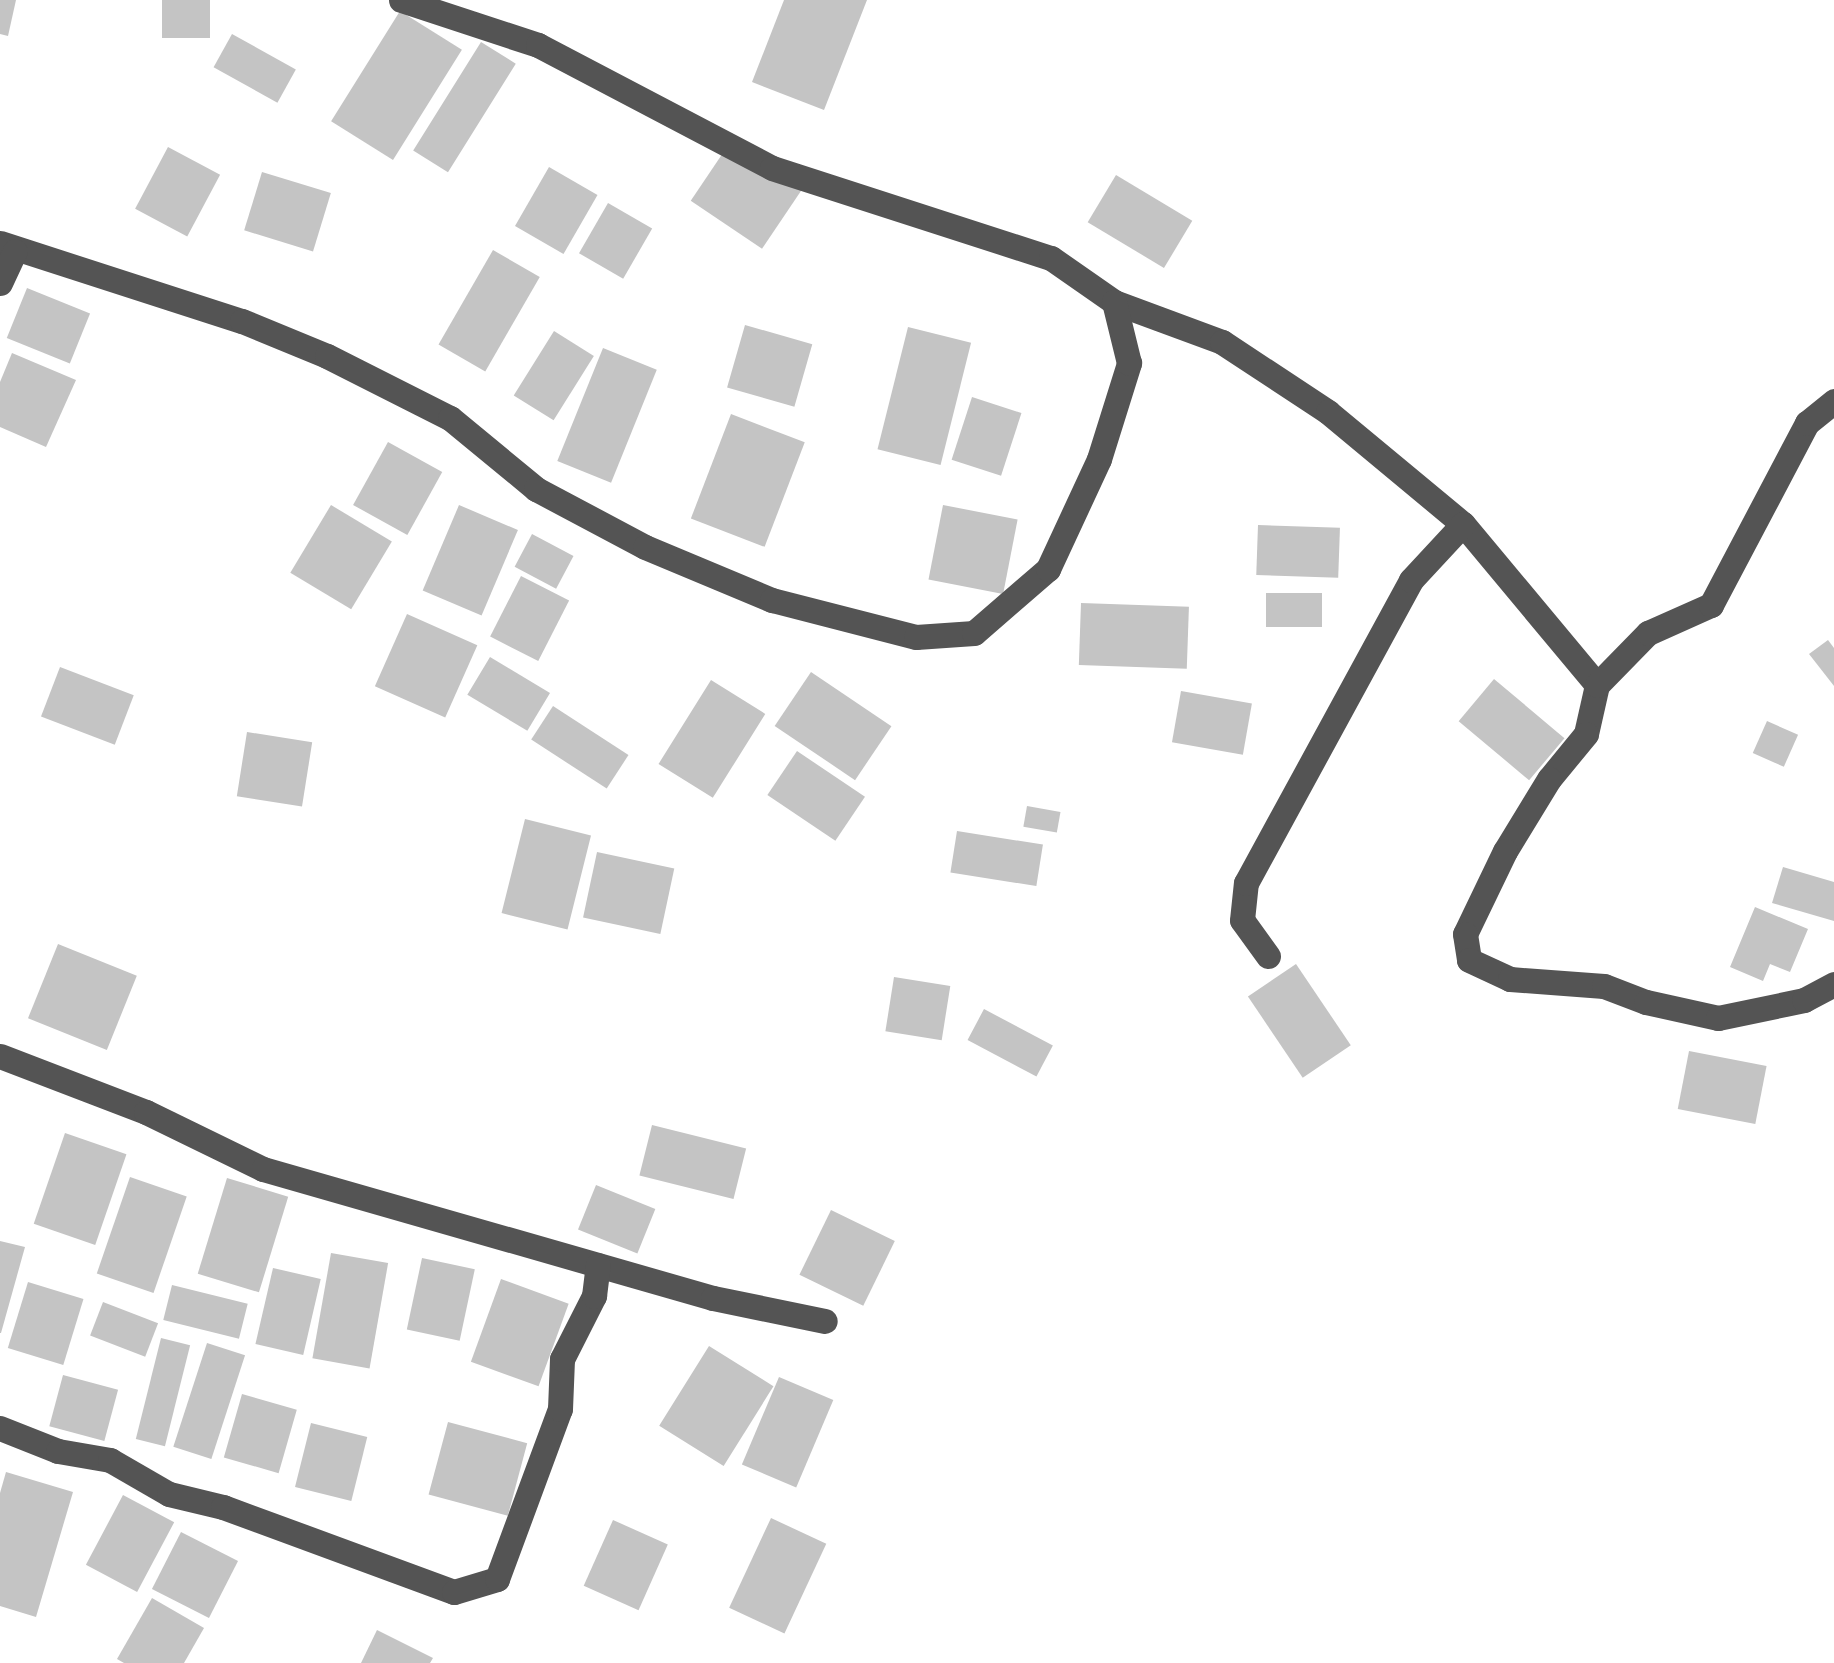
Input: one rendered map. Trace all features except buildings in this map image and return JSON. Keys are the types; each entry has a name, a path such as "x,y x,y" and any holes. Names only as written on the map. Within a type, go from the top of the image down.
{"street":[{"path":"400,0 538,46 772,168 1052,258 1114,302 1222,342 1328,412 1464,524 1597,685"},
{"path":"0,283 7,247 242,321 327,356 450,418 536,488 646,547 772,600 916,636 974,632 1048,569 1099,459 1129,363 1114,302"},
{"path":"1834,401 1807,423 1711,604 1648,633 1597,685 1586,734 1549,780 1504,851 1465,934 1469,960 1510,980 1604,986 1646,1002 1718,1018 1804,1000 1834,984"},
{"path":"1268,956 1242,920 1246,883 1410,580 1464,524"},
{"path":"0,1056 146,1112 262,1169 713,1298 826,1321"},
{"path":"0,1428 58,1451 110,1460 169,1494 223,1508 454,1592 497,1579 560,1410 562,1359 594,1296 598,1265"}]}
